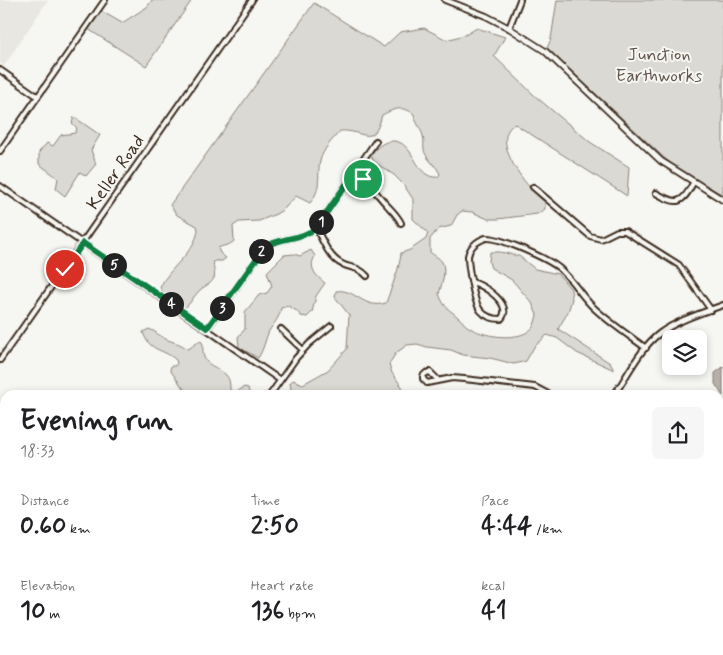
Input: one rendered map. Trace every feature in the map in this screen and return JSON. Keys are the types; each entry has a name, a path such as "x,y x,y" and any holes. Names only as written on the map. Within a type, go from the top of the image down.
{"street":[{"path":"0,151 105,0"},
{"name":"Keller Road","path":"0,360 252,0"},
{"path":"445,0 486,16 545,51 661,161 723,200"},
{"path":"509,28 520,0"},
{"path":"0,70 37,96"},
{"path":"207,328 265,247 272,243 310,233 316,228 376,141"},
{"path":"354,173 375,190 385,204 397,214 401,223"},
{"path":"656,193 668,200 680,201 694,183"},
{"path":"0,186 280,380"},
{"path":"533,187 590,236 601,239 617,231 625,231 670,258 686,273 711,310"},
{"path":"316,228 336,260 343,265 357,268 367,276"},
{"path":"472,282 481,284 500,301 505,311 501,319 496,319 481,312 477,306 472,282 469,253 471,248 480,240 492,239 541,256 558,267 572,280 593,307 646,348"},
{"path":"617,390 646,348 659,334 671,326 723,305"},
{"path":"273,390 303,350 331,326"},
{"path":"281,329 303,350"},
{"path":"438,380 464,379 535,387 541,390"}],"shaded area":[{"path":"0,0 48,0 4,66 0,63"},
{"path":"723,367 723,390 719,390 715,384 715,373"}],"green space":[{"path":"152,0 192,0 146,66 88,29 101,11 122,23 147,7"},
{"name":"Junction Earthworks","path":"557,0 723,0 723,195 674,167 547,48 551,39"},
{"path":"314,3 384,47 400,32 424,28 447,40 467,34 477,28 505,37 494,56 535,96 590,142 629,167 627,196 515,124 508,131 506,141 508,152 521,176 545,202 545,209 537,214 498,219 488,219 472,212 462,211 457,215 451,226 438,229 430,239 430,252 440,259 444,270 439,294 445,306 473,330 501,337 511,337 528,332 533,327 537,315 532,303 512,280 491,268 489,262 490,252 519,256 535,269 558,274 571,289 572,299 568,312 558,329 610,363 614,370 577,353 557,338 547,335 534,347 526,361 514,364 490,358 463,355 451,350 417,344 407,345 396,353 389,364 392,373 404,390 291,389 290,383 293,380 303,384 328,370 347,349 349,315 335,297 336,291 349,293 371,304 386,303 401,253 410,250 426,239 428,233 413,219 413,199 403,184 394,175 374,162 371,155 386,142 400,143 411,153 424,173 438,177 440,174 425,153 421,130 414,114 410,111 394,110 382,115 379,126 371,135 340,131 323,152 319,167 318,188 310,203 296,196 284,209 276,214 259,221 239,222 233,226 234,241 218,248 220,253 226,258 222,261 214,261 213,280 196,294 185,308 174,303 160,288 192,246 198,230 197,226 177,215 170,205"},
{"path":"74,117 100,135 91,150 96,164 86,176 80,172 65,196 56,189 58,178 39,164 39,152 47,143 53,146 61,135 75,133 77,128 72,123"},
{"path":"311,250 315,256 312,264 314,271 325,283 316,296 312,312 307,317 301,316 297,311 288,306 281,308 258,358 239,347 238,337 245,329 245,312 259,295 267,293 272,286 267,272 284,255 294,254 300,256"},
{"path":"149,329 165,339 188,349 201,341 206,361 227,377 230,382 230,390 184,390 170,370 171,366 175,366 177,363 176,360 149,343 143,332"},
{"path":"244,387 249,390 240,390"}],"route":[{"path":"65,269 83,243 207,328 265,247 272,243 310,233 316,228 354,173 363,179"}]}
